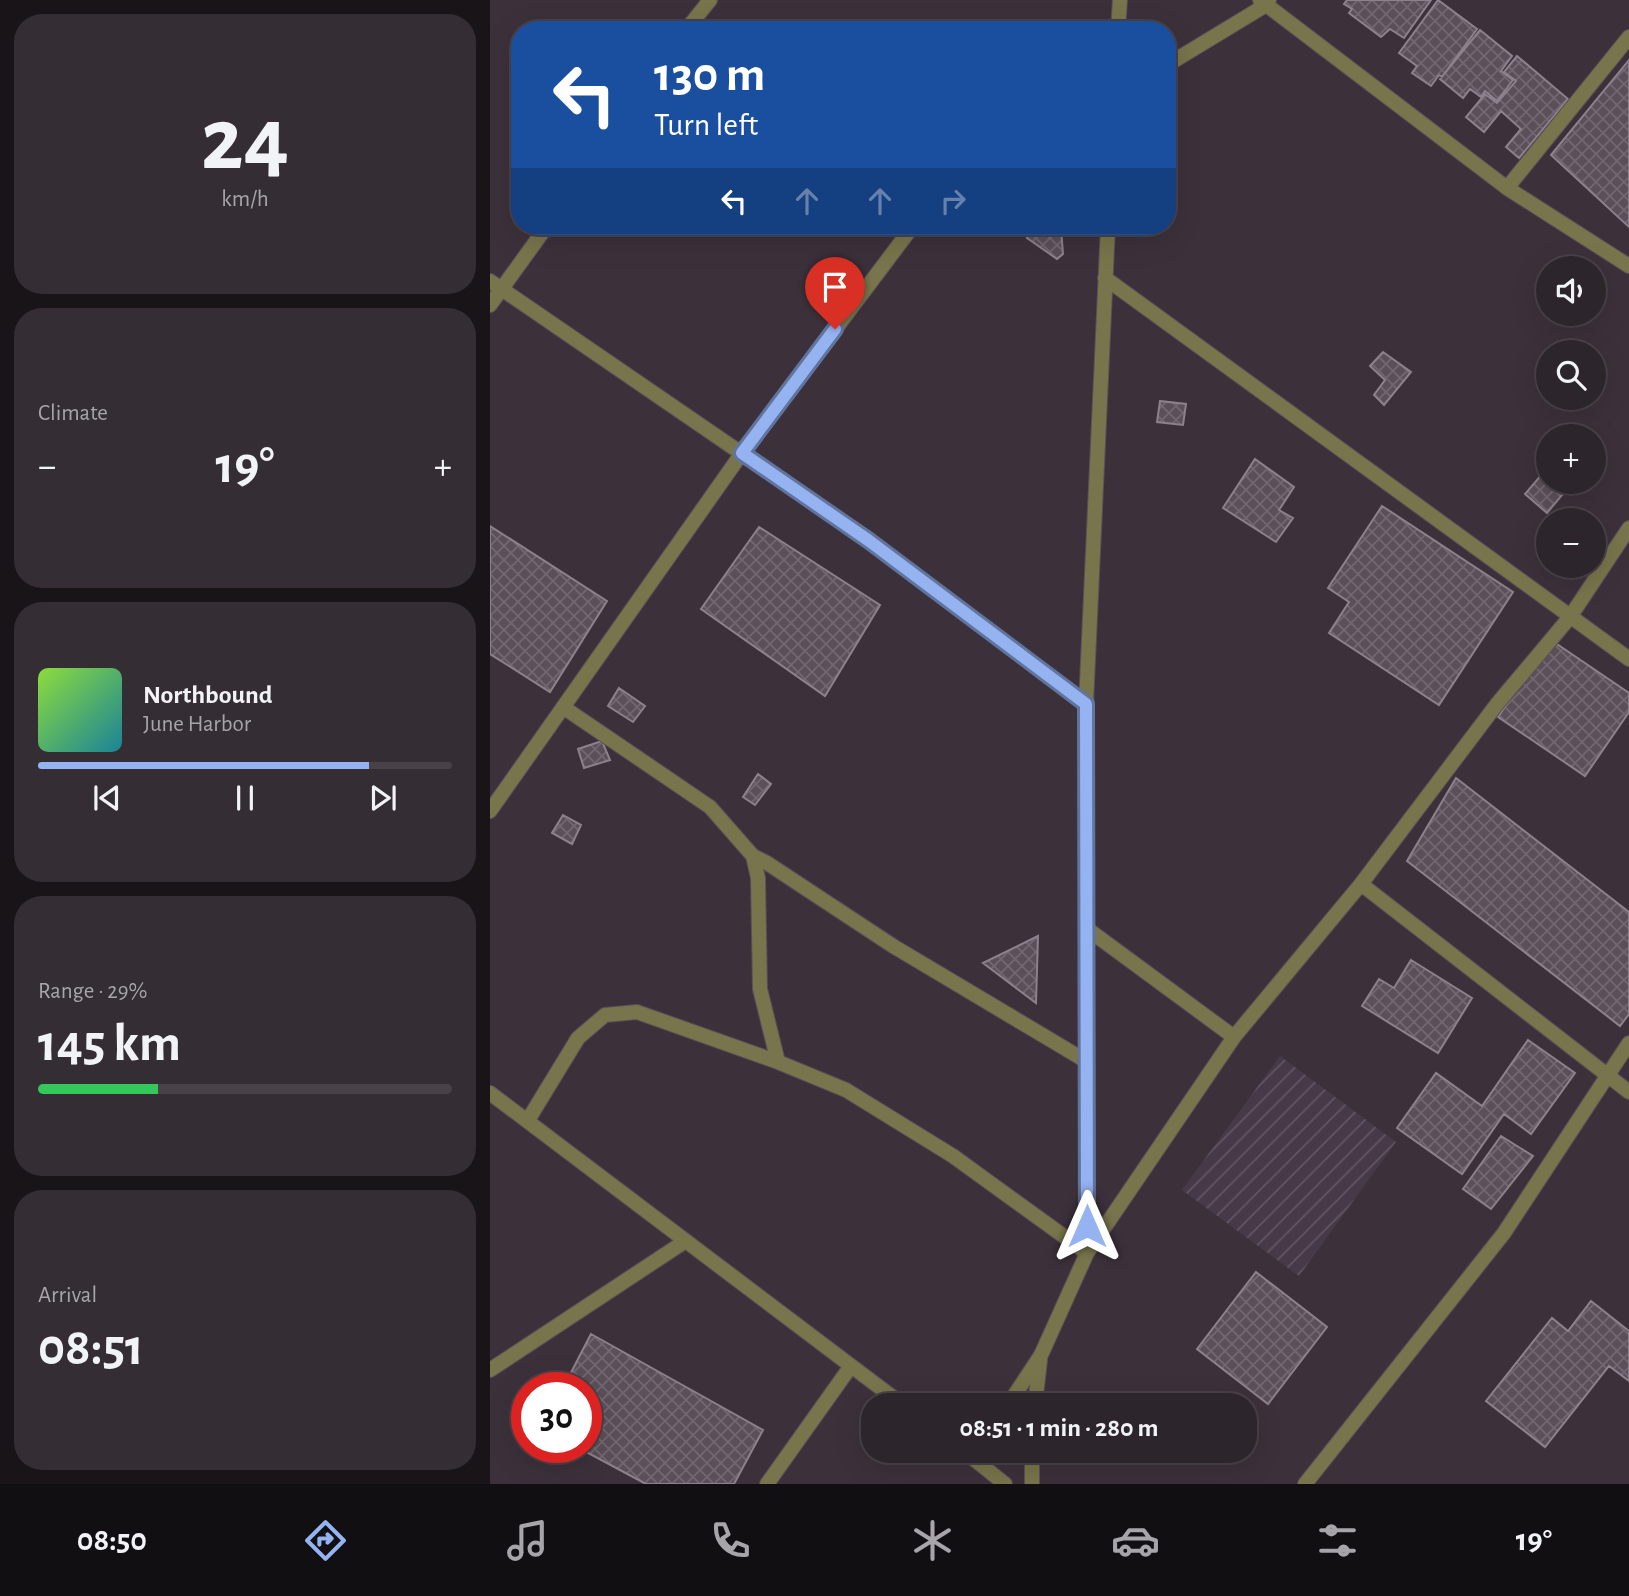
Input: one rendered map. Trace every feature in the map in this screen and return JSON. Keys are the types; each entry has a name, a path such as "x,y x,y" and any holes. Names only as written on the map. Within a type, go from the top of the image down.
{"street":[{"path":"693,21 710,0"},
{"path":"1119,21 1120,0"},
{"path":"1176,59 1265,2 1507,188 1629,267"},
{"path":"1507,188 1629,37"},
{"path":"490,305 496,285 539,235"},
{"path":"490,811 742,453 906,235"},
{"path":"1087,1253 1086,704 1107,235"},
{"path":"1105,278 1629,659"},
{"path":"496,285 868,540 1086,704"},
{"path":"1017,1393 1041,1355 1087,1253 1234,1037 1361,884 1497,704 1570,617 1629,528"},
{"path":"564,707 710,807 753,856 893,946 1086,1061"},
{"path":"753,856 758,878 760,989 778,1062"},
{"path":"1361,884 1629,1092"},
{"path":"1086,928 1234,1037"},
{"path":"528,1120 578,1038 605,1015 637,1012 778,1062 846,1090 953,1156 1087,1253"},
{"path":"1305,1484 1504,1233 1629,1043"},
{"path":"490,1093 887,1393"},
{"path":"490,1370 684,1242"},
{"path":"1036,1393 1041,1355"},
{"path":"767,1484 851,1366"},
{"path":"979,1463 1006,1484"},
{"path":"1032,1463 1032,1484"}],"shaded area":[{"path":"1280,1056 1396,1142 1299,1276 1182,1190"}],"building":[{"path":"1347,0 1431,0 1404,38 1390,29 1381,37 1349,13 1352,9 1344,4"},
{"path":"1438,0 1477,29 1442,77 1439,75 1431,86 1412,73 1417,66 1399,53"},
{"path":"1480,30 1512,56 1501,71 1513,80 1497,101 1485,91 1481,97 1470,89 1463,98 1440,79"},
{"path":"1517,56 1568,99 1519,158 1506,147 1521,129 1501,111 1484,132 1466,117 1485,94 1497,103 1516,81 1504,72"},
{"path":"1629,60 1629,227 1551,155"},
{"path":"1029,235 1062,235 1063,254 1057,259 1027,238"},
{"path":"1383,352 1411,372 1384,405 1374,395 1385,380 1370,366"},
{"path":"1160,401 1186,404 1183,425 1157,422"},
{"path":"1255,459 1294,487 1279,510 1293,518 1276,542 1223,508"},
{"path":"1536,481 1536,494 1563,494 1551,508 1541,508 1525,494"},
{"path":"1382,506 1513,592 1439,705 1329,633 1349,602 1328,588"},
{"path":"490,526 607,601 550,692 490,654"},
{"path":"759,527 880,605 825,696 701,609"},
{"path":"1551,640 1629,693 1629,712 1585,776 1498,717"},
{"path":"619,688 645,706 633,722 608,706"},
{"path":"602,741 610,760 584,768 578,749"},
{"path":"758,774 771,784 755,805 743,797"},
{"path":"1456,778 1629,912 1629,1014 1620,1026 1407,861"},
{"path":"563,815 581,825 572,844 552,833"},
{"path":"1038,936 1036,1003 983,963"},
{"path":"1411,960 1472,998 1438,1053 1362,1006 1379,979 1394,988"},
{"path":"1528,1040 1575,1073 1531,1134 1504,1114 1462,1174 1397,1128 1436,1073 1482,1106"},
{"path":"1501,1136 1533,1156 1491,1209 1463,1189"},
{"path":"1256,1272 1327,1327 1268,1404 1197,1349"},
{"path":"1591,1301 1629,1331 1629,1381 1609,1366 1545,1447 1486,1401 1552,1318 1568,1331"},
{"path":"591,1334 763,1430 734,1484 646,1484 602,1460 602,1372 571,1372"}],"route":[{"path":"835,329 742,453 868,540 1086,704 1087,1226"}]}
